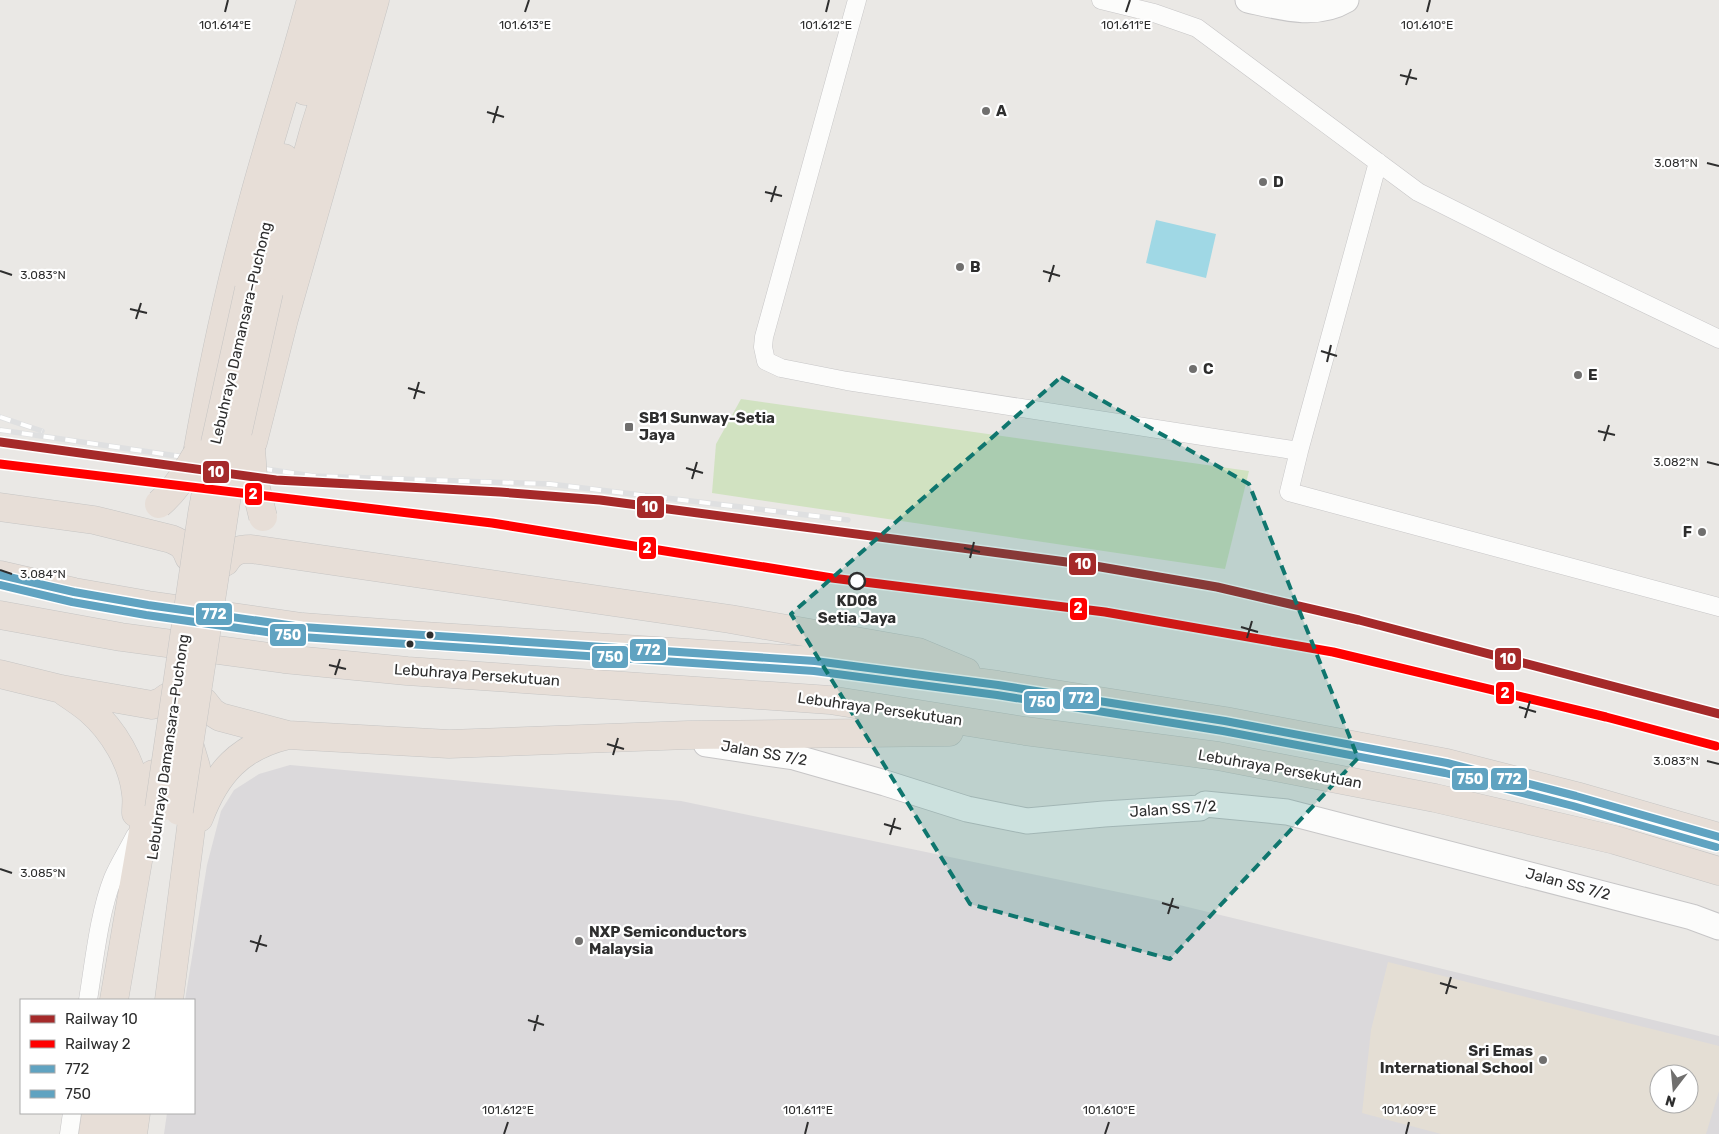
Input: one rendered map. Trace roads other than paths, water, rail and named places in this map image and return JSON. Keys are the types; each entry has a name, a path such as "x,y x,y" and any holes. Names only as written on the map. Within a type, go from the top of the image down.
{"highway":[{"path":"212,709 200,550 190,511 190,501 198,448 232,282 253,200 311,0"},
{"name":"Lebuhraya Damansara–Puchong","path":"132,999 202,514 215,443 249,290 294,122 335,0"},
{"name":"Lebuhraya Damansara–Puchong","path":"152,999 234,449 269,292 314,127 355,0"},
{"path":"169,999 191,839 196,789 196,767 190,747 179,726 168,697 200,550 220,532 231,519 236,508 284,319 375,0"},
{"path":"252,446 253,476 263,517 286,543 309,557"},
{"path":"94,520 126,517 159,504 178,485 198,448"},
{"path":"0,508 94,520 200,550 231,552 240,549 251,549 730,618 918,652 998,685"},
{"path":"0,575 74,592 148,605 302,626 423,636 815,661 998,685 1225,721 1447,763 1576,796 1719,836"},
{"name":"Lebuhraya Persekutuan","path":"0,614 121,637 284,659 407,671 830,700 1025,731 1218,756 1435,798 1616,840 1719,871"},
{"path":"0,674 61,689 152,705 168,697"},
{"path":"61,689 91,711 116,741 126,758 136,794 135,882"},
{"path":"114,999 156,759 163,745 179,726 212,709 288,735 449,744 688,735 1025,731"},
{"path":"191,839 203,807 223,772 239,756 257,745 288,735"},
{"path":"93,1134 96,1114"},
{"path":"112,1134 115,1114"},
{"path":"133,1134 136,1114"},
{"path":"151,1134 154,1114"}],"street":[{"path":"857,0 764,338 763,347 766,361 781,368 847,381 1299,451"},
{"path":"1100,0 1156,7 1197,28 1418,192 1719,339"},
{"path":"1248,0 1299,10 1320,10 1346,0"},
{"path":"1378,162 1289,492 1719,607"},
{"name":"Jalan SS 7/2","path":"623,737 715,744 794,757 885,783 967,810 1027,822 1104,814 1200,808 1205,804 1287,812 1673,912 1719,927"},
{"path":"88,999 106,902 113,878 135,836"},
{"path":"68,1134 72,1114"}],"water":[{"path":"1156,220 1216,234 1206,278 1146,263"}],"railway":[{"path":"0,417 42,431"},
{"path":"0,430 313,476 550,484 848,520"}],"rail line":[{"name":"10","path":"0,442 276,480 500,492 600,500 1089,565 1217,587 1359,620 1719,714"},
{"name":"2","path":"0,464 492,523 832,578 1105,612 1333,652 1606,717 1716,746"}],"place":[{"name":"A","path":"986,111"},
{"name":"D","path":"1263,182"},
{"name":"B","path":"960,267"},
{"name":"C","path":"1193,369"},
{"name":"E","path":"1578,375"},
{"name":"SB1 Sunway-Setia Jaya","path":"629,427"},
{"name":"F","path":"1702,532"},
{"name":"KD08 Setia Jaya","path":"857,581"},
{"name":"NXP Semiconductors Malaysia","path":"579,941"},
{"name":"Sri Emas International School","path":"1543,1060"}]}
